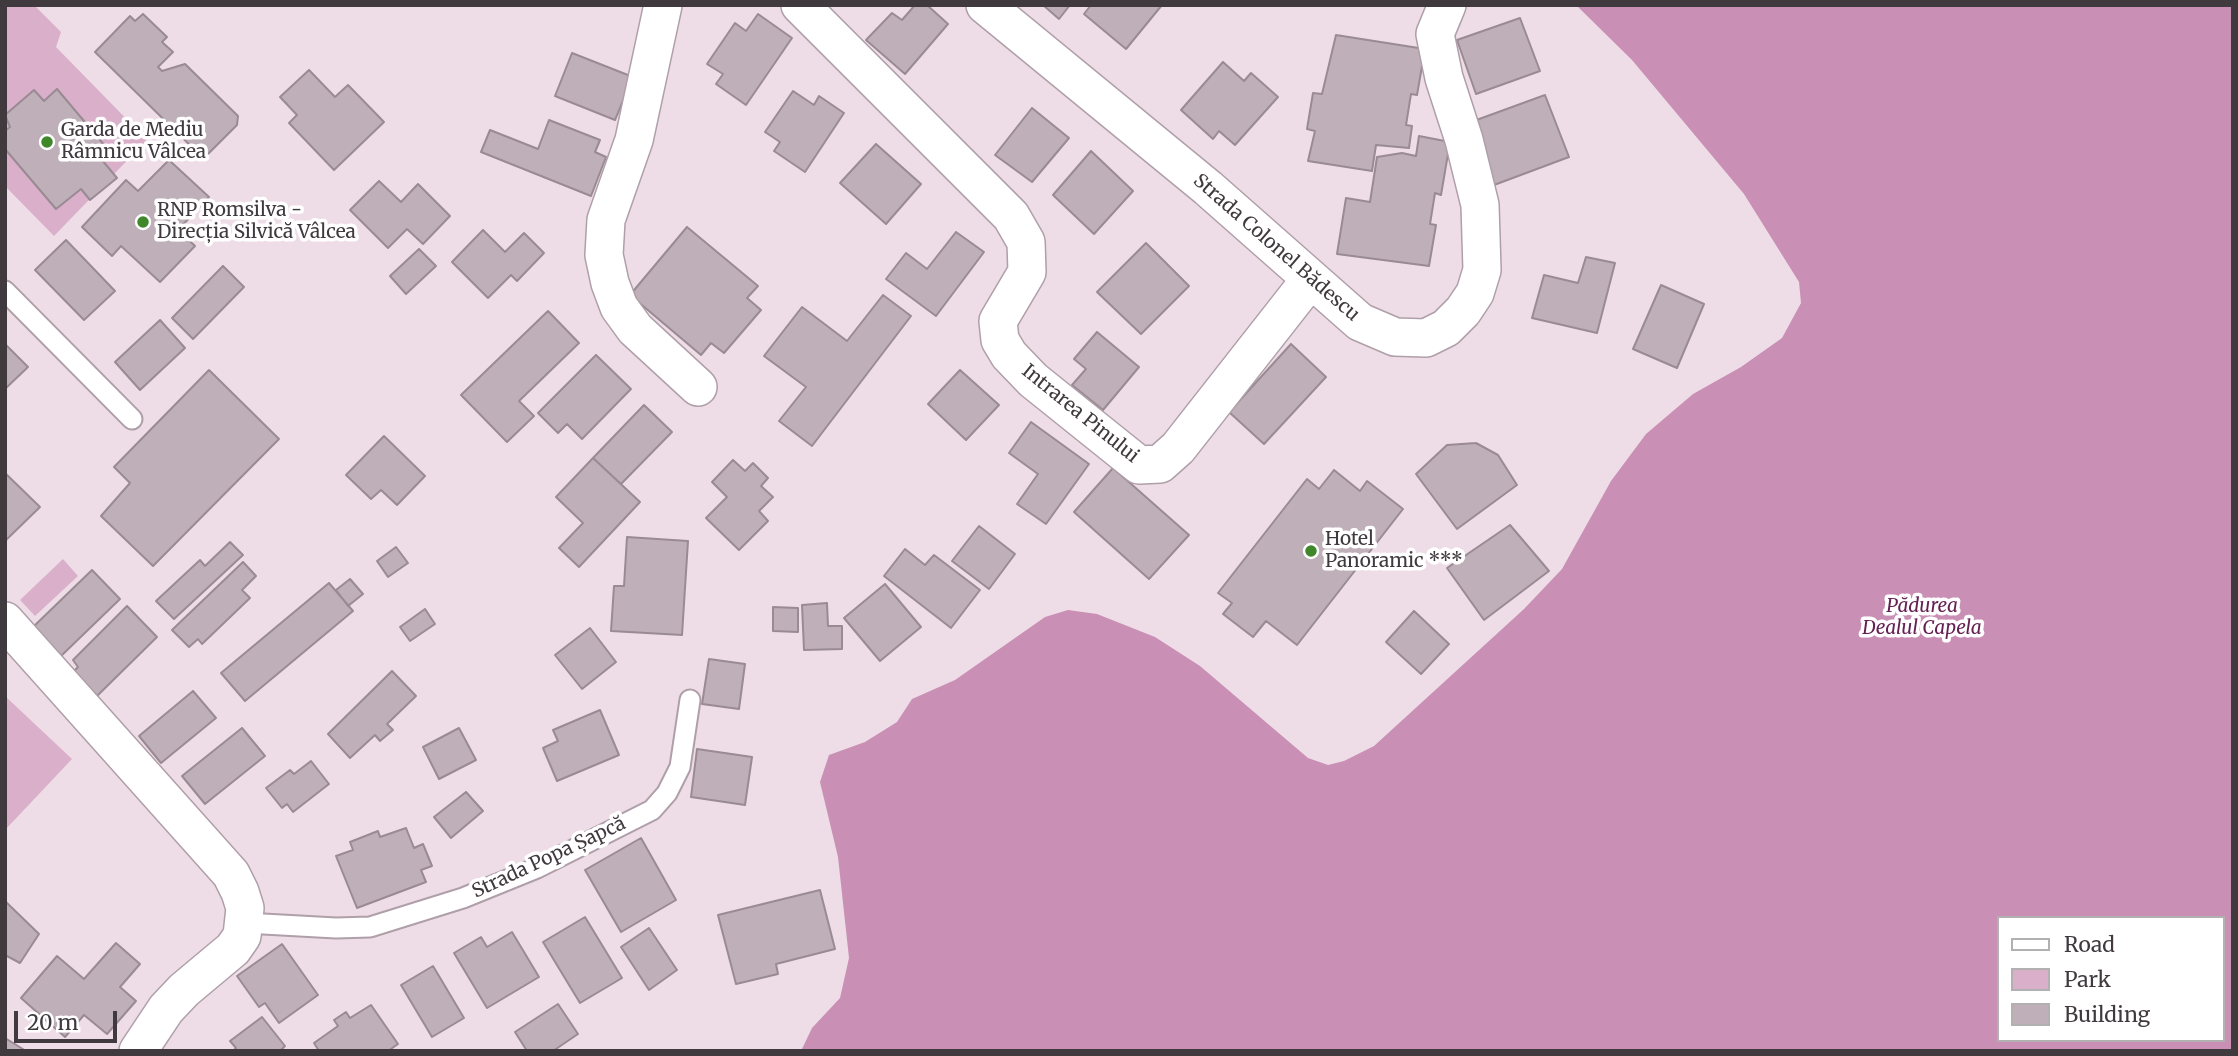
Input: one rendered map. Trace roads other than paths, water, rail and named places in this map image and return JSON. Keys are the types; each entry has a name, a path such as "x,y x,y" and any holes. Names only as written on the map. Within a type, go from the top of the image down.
{"street":[{"path":"663,5 634,140 606,220 604,255 619,307 635,329 698,387"},
{"name":"Intrarea Pinului","path":"800,5 1011,216 1026,242 1027,272 998,321 1000,340 1009,355 1032,380 1139,465 1160,464 1178,448 1309,281"},
{"name":"Strada Colonel Bădescu","path":"985,5 1208,188 1309,281 1360,322 1395,337 1426,338 1446,328 1463,311 1475,293 1482,270 1480,205 1464,140 1444,78 1436,34 1447,5"},
{"path":"5,621 231,874 245,908 242,936 233,949 184,990 166,1009 138,1051"}],"lane":[{"path":"5,291 132,419"},
{"name":"Strada Popa Șapcă","path":"245,923 370,927 463,898 537,868 652,810 667,793 680,767 690,700"}],"place":[{"name":"Garda de Mediu Râmnicu Vâlcea","path":"47,142"},
{"name":"RNP Romsilva - Direcția Silvică Vâlcea","path":"143,222"},
{"name":"Hotel Panoramic ***","path":"1311,551"}],"park label":[{"name":"Pădurea Dealul Capela","path":"1922,618"}]}
